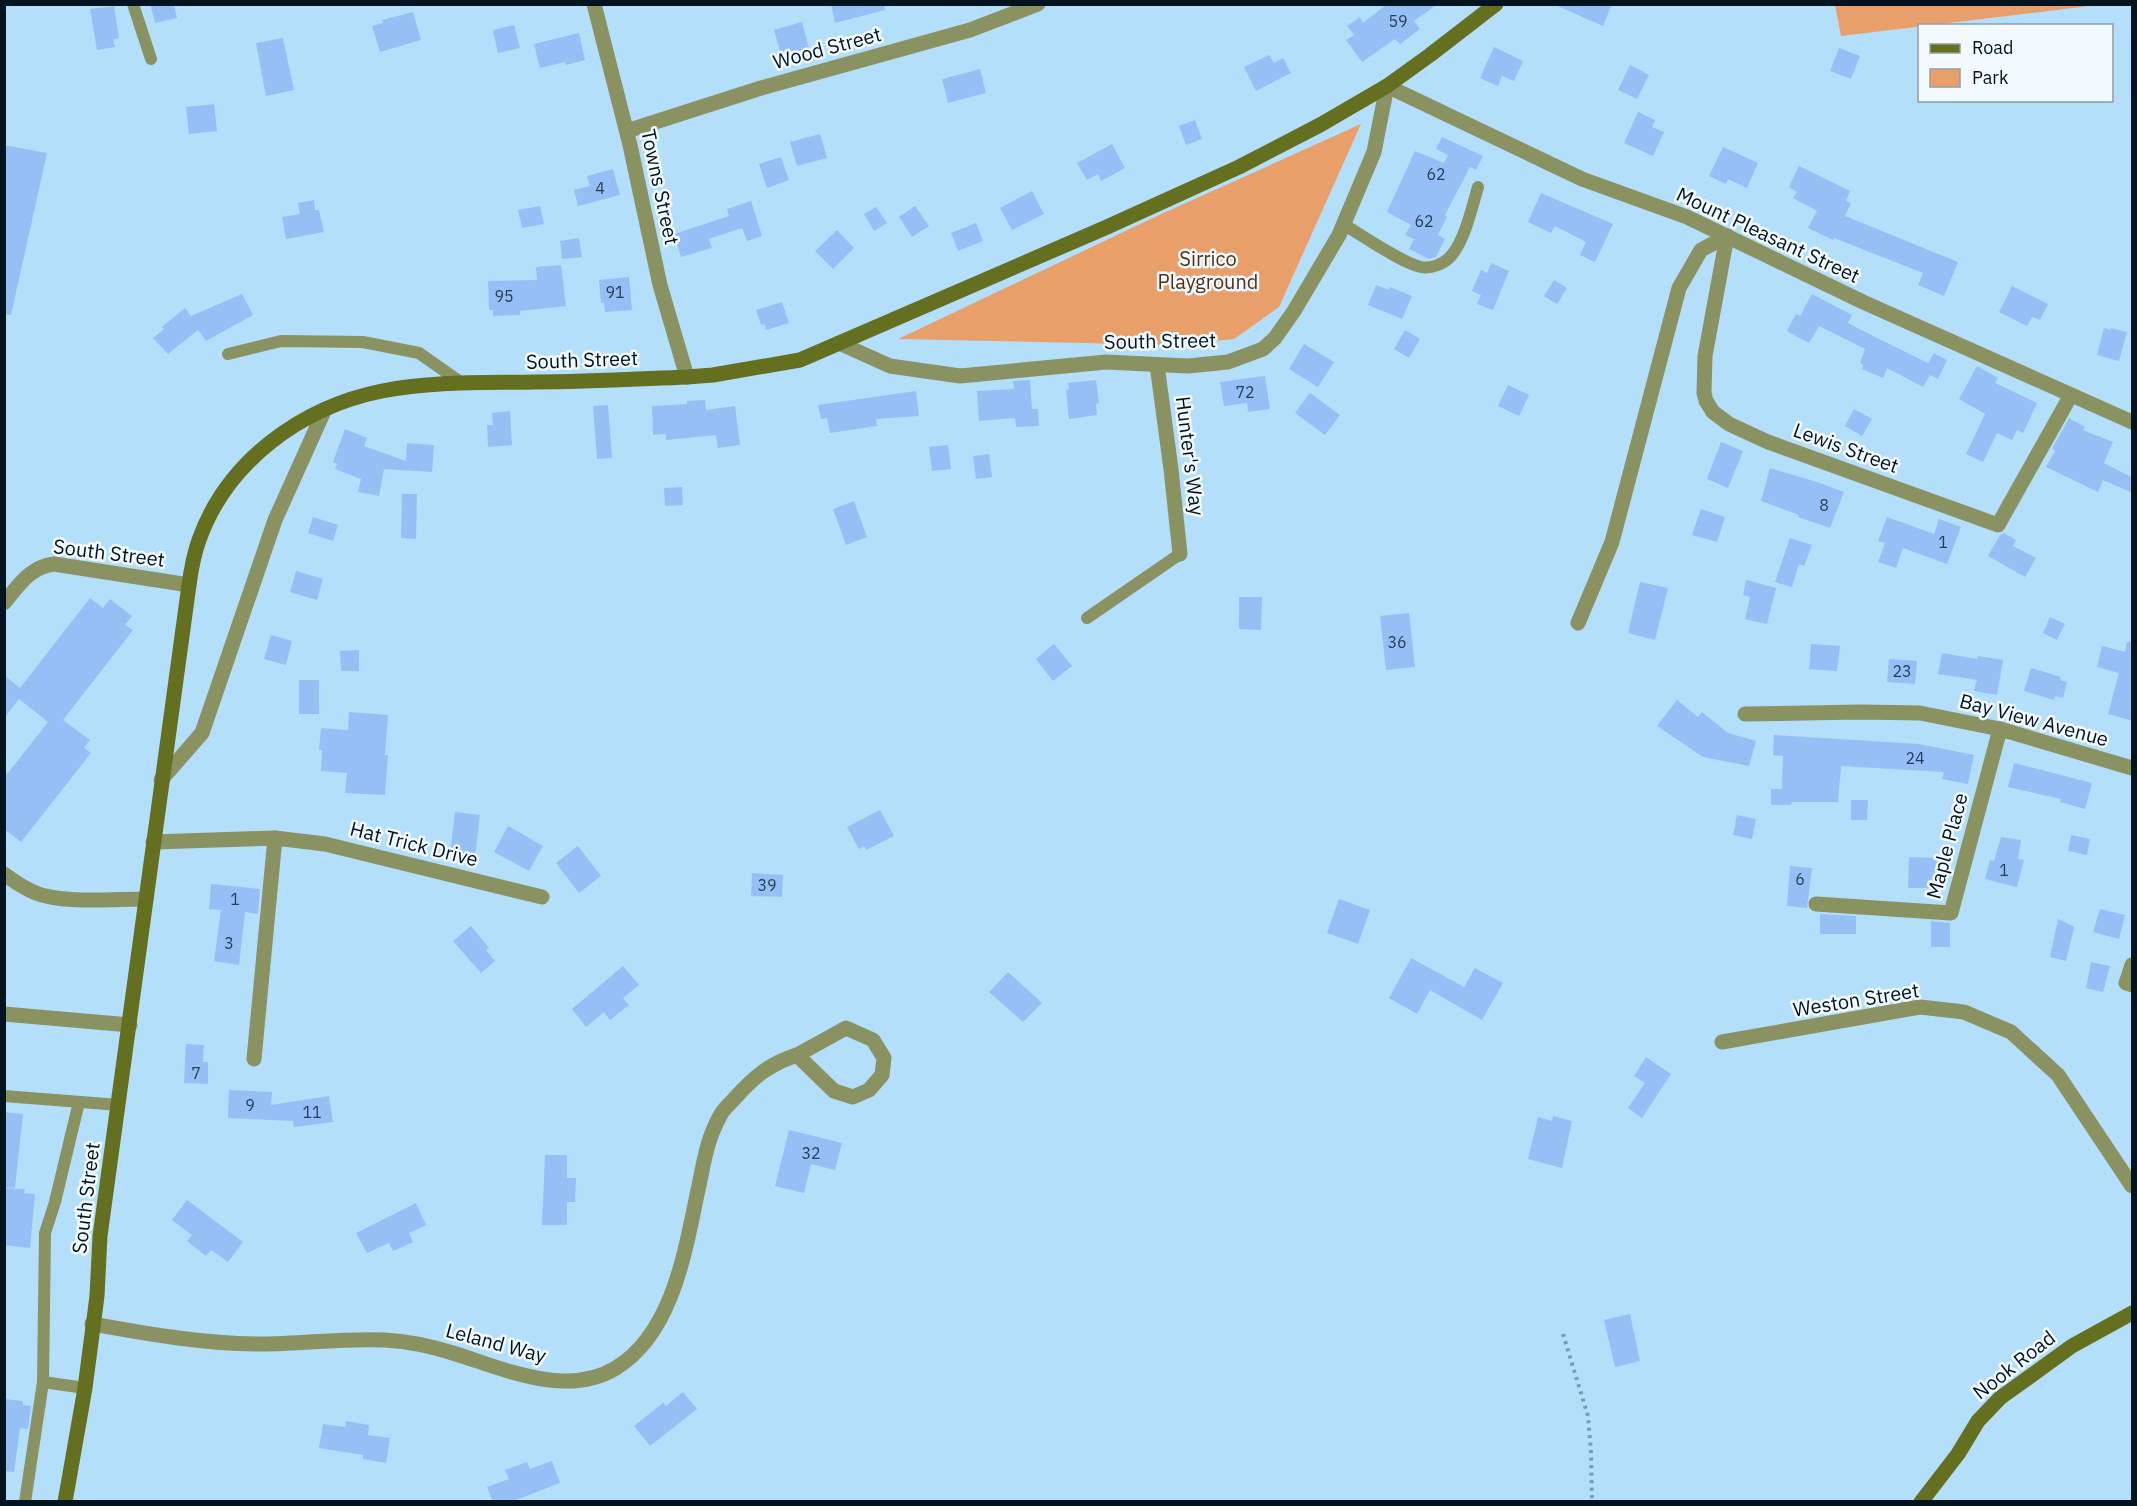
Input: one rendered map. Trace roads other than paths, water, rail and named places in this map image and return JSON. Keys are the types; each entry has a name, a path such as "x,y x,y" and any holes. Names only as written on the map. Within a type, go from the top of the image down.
{"street":[{"name":"Towns Street","path":"594,4 627,131 660,285 687,377"},
{"name":"Wood Street","path":"627,131 761,88 970,30 1038,4"},
{"name":"South Street","path":"65,1502 97,1296 100,1236 189,585 199,540 210,515 240,471 277,436 298,422 325,409 383,391 434,384 687,377 713,375 800,360 1107,227 1239,167 1320,125 1387,86 1496,4"},
{"name":"South Street","path":"839,343 890,366 960,376 1106,362 1188,366 1228,362 1263,350 1275,338 1294,311 1343,224 1374,152 1387,86"},
{"name":"Mount Pleasant Street","path":"1387,86 1509,142 1582,179 1687,217 1863,302 2133,422"},
{"name":"Lewis Street","path":"1727,236 1705,356 1704,393 1709,407 1729,424 1768,442 1998,525 2070,395"},
{"path":"1578,623 1612,542 1679,288 1701,250 1727,236"},
{"name":"Hunter's Way","path":"1157,365 1180,554"},
{"path":"161,780 201,733 275,520 325,409"},
{"name":"South Street","path":"4,603 30,572 43,565 54,564 189,585"},
{"name":"Bay View Avenue","path":"1745,714 1861,711 1920,713 2000,729 2133,768"},
{"name":"Maple Place","path":"1816,904 1951,913 2000,729"},
{"path":"254,1059 275,838"},
{"name":"Hat Trick Drive","path":"153,842 275,838 325,844 542,897"},
{"path":"4,874 22,887 45,896 146,899"},
{"path":"2133,965 2126,983 2133,985"},
{"name":"Weston Street","path":"1722,1042 1920,1008 1964,1012 2011,1032 2058,1075 2133,1186"},
{"path":"4,1014 130,1025"},
{"name":"Leland Way","path":"93,1324 175,1339 232,1344 386,1340 455,1354 511,1372 540,1378 576,1380 604,1374 626,1361 645,1342 667,1306 682,1258 704,1151 721,1113 753,1079 777,1062 797,1055 846,1028 873,1040 884,1058 882,1075 869,1090 853,1097 834,1091 797,1055"},
{"name":"Nook Road","path":"1921,1502 1958,1454 1978,1421 2000,1398 2072,1346 2133,1313"}],"lane":[{"path":"133,4 151,59"},
{"path":"1343,224 1422,268 1436,266 1451,256 1463,233 1478,187"},
{"path":"228,354 281,341 363,342 419,353 463,384"},
{"path":"1087,618 1180,554"},
{"path":"4,1096 118,1106"},
{"path":"25,1502 43,1382 45,1233 55,1202 79,1102"},
{"path":"43,1382 84,1388"}],"park label":[{"name":"Sirrico Playground","path":"1208,270"}]}
